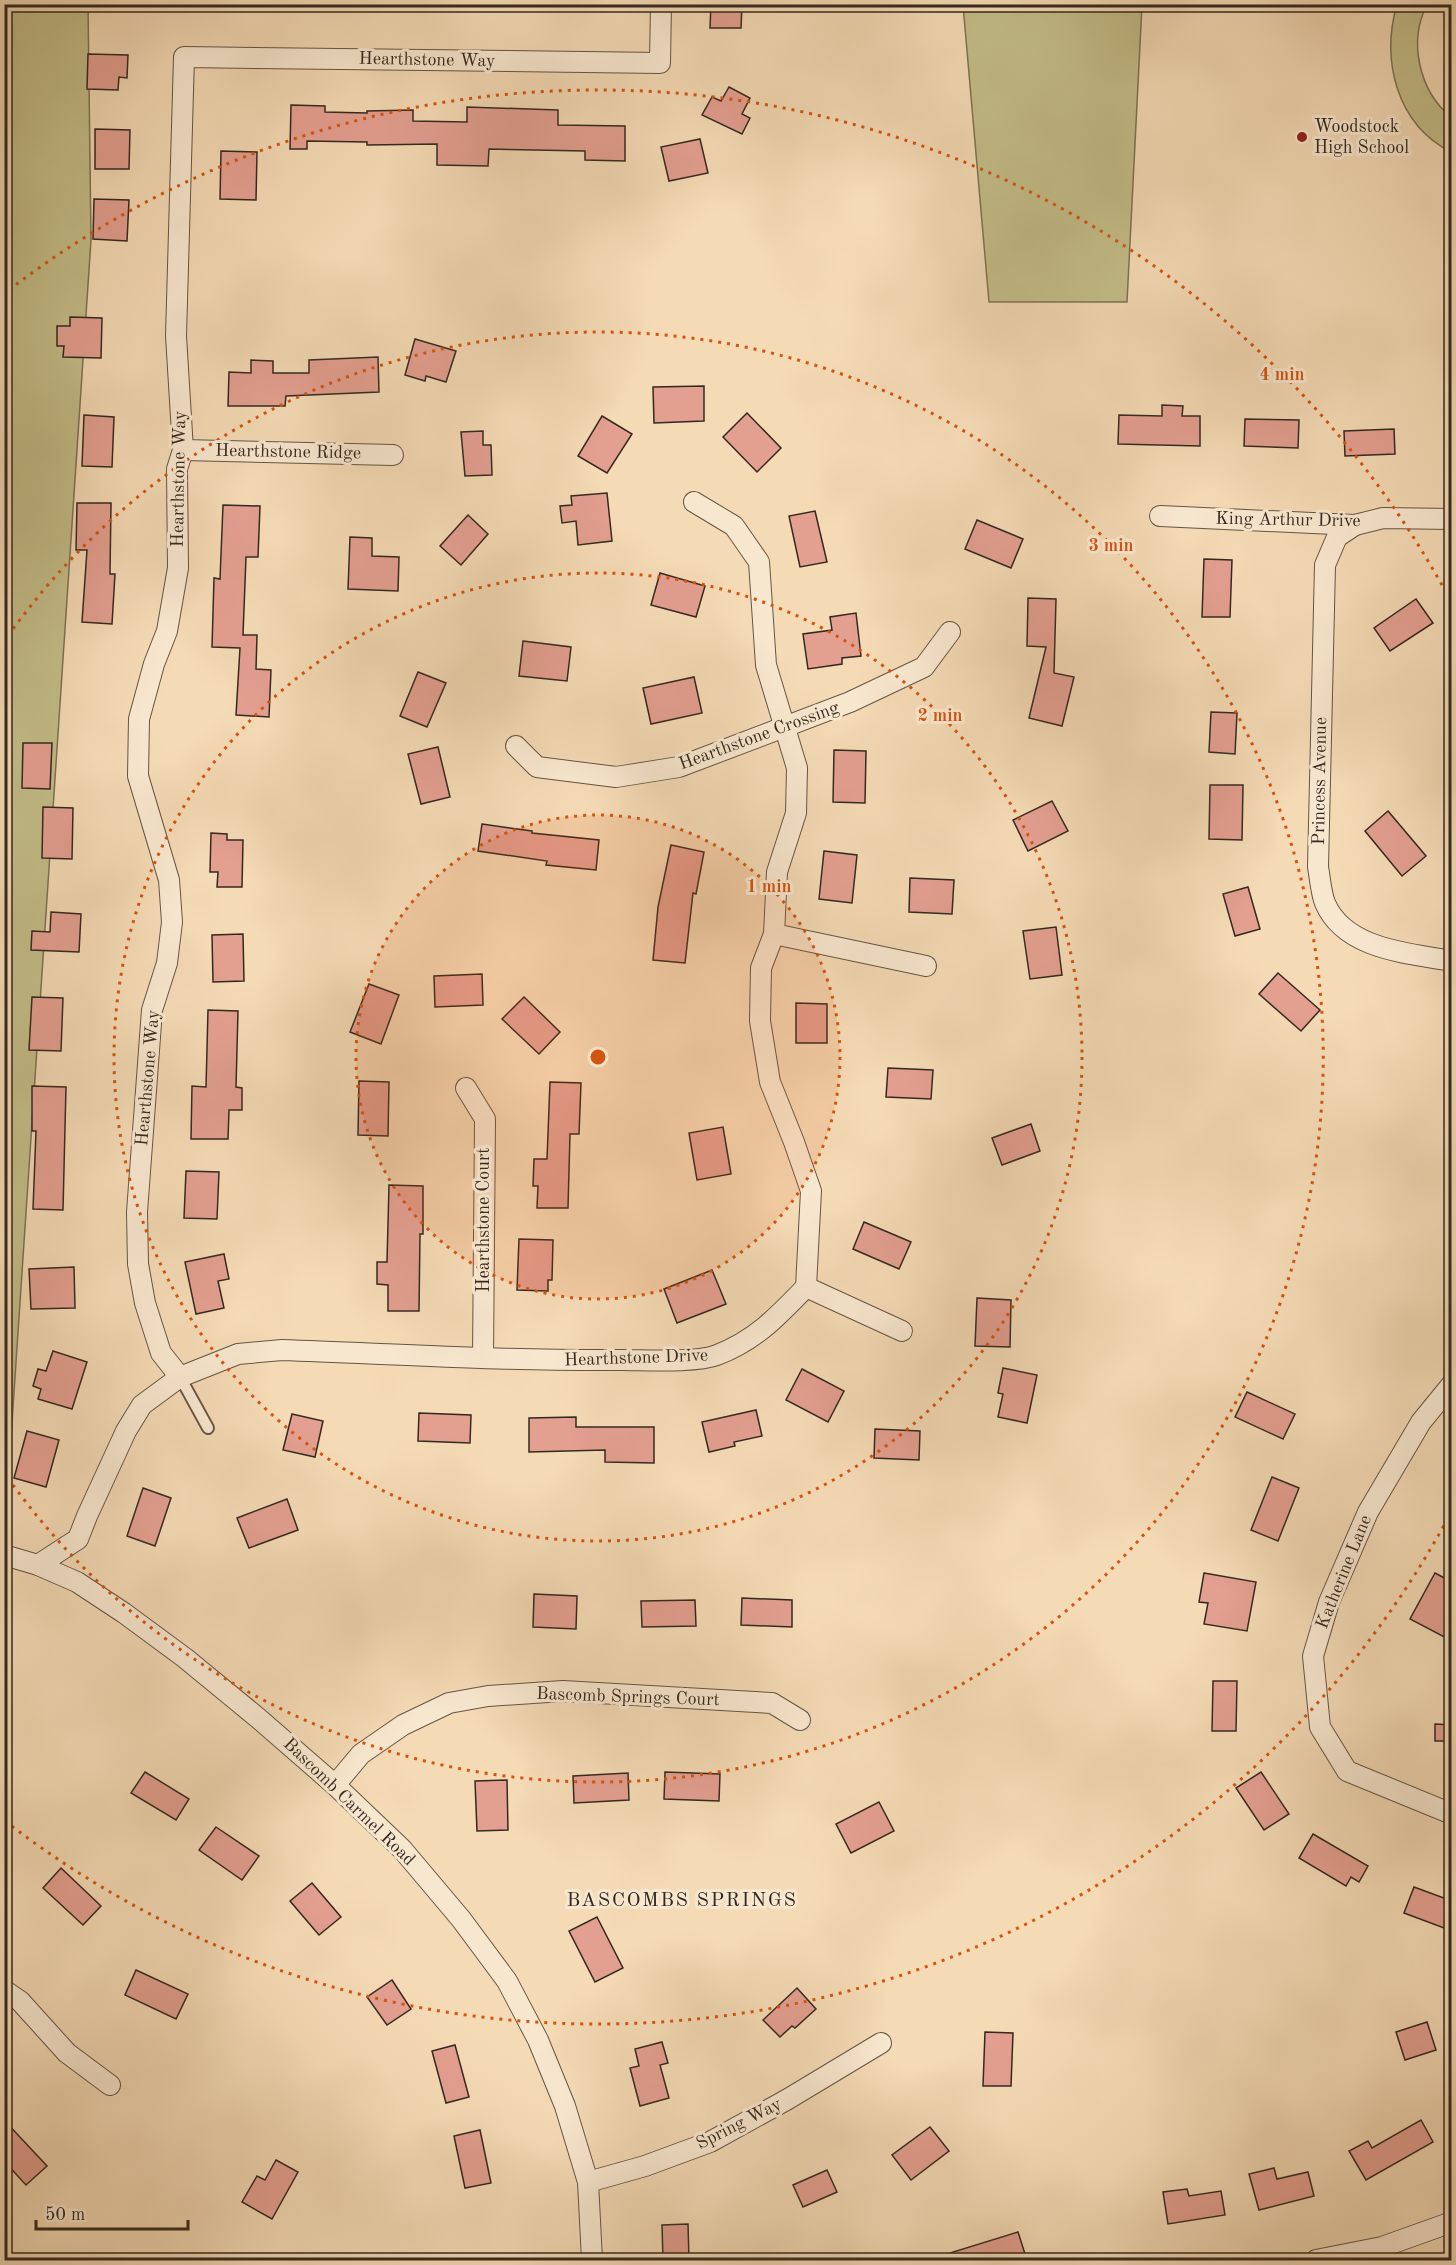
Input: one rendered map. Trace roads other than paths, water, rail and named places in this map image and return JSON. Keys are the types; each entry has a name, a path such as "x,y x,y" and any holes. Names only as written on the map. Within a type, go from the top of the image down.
{"street":[{"name":"Hearthstone Way","path":"180,1377 161,1353 145,1303 138,1264 137,1212 152,1010 167,963 172,922 169,880 138,776 139,718 154,664 167,631 178,568 177,469 183,450 176,336 184,57 660,63 661,4"},
{"name":"Hearthstone Ridge","path":"183,450 393,455"},
{"path":"694,502 734,526 759,562 766,664 797,768 796,813 777,872 774,934 761,968 760,1021 770,1082 811,1191 806,1287 902,1331"},
{"name":"King Arthur Drive","path":"1160,516 1355,525 1383,518 1452,519"},
{"name":"Princess Avenue","path":"1355,525 1337,537 1325,565 1318,867 1326,904 1345,930 1378,948 1452,961"},
{"name":"Hearthstone Crossing","path":"516,746 537,767 616,777 679,767 850,702 924,667 950,632"},
{"path":"774,934 926,966"},
{"name":"Hearthstone Court","path":"466,1088 485,1119 483,1358"},
{"name":"Hearthstone Drive","path":"38,1565 78,1539 126,1431 142,1406 180,1377 238,1354 282,1350 561,1360 679,1359 714,1356 748,1341 774,1320 806,1287"},
{"name":"Katherine Lane","path":"1452,1384 1421,1422 1368,1512 1329,1602 1313,1656 1320,1727 1347,1771 1452,1814"},
{"name":"Bascomb Carmel Road","path":"4,1555 38,1565 77,1582 185,1658 335,1785 402,1849 461,1919 507,1981 538,2040 566,2106 588,2182 592,2260"},
{"name":"Bascomb Springs Court","path":"335,1785 361,1754 403,1725 449,1703 488,1696 563,1691 772,1703 800,1720"},
{"path":"4,1990 20,2001 67,2052 110,2085"},
{"name":"Spring Way","path":"588,2182 645,2166 710,2142 788,2099 881,2043"},
{"path":"1319,2260 1382,2247 1452,2222"}],"lane":[{"path":"180,1377 208,1428"}],"place":[{"name":"Woodstock High School","path":"1302,137"}],"district":[{"name":"BASCOMBS SPRINGS","path":"682,1901"}]}
